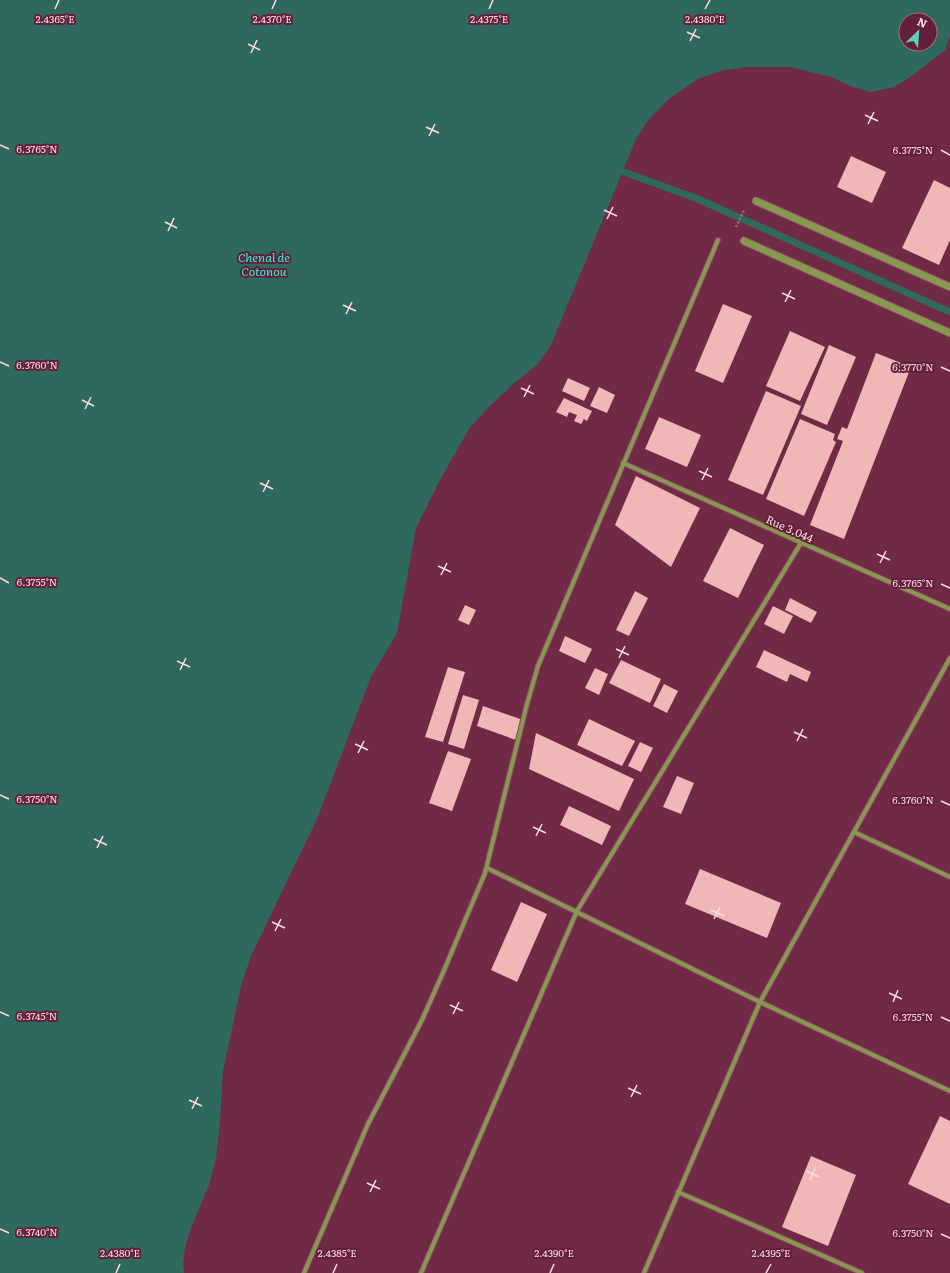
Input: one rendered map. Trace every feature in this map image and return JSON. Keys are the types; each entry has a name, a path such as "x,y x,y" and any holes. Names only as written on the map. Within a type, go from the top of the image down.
{"street":[{"path":"756,201 950,287"},
{"path":"304,1273 368,1124 422,1020 487,868 525,711 538,666 718,240"},
{"path":"744,241 950,333"},
{"name":"Rue 3.044","path":"623,463 950,609"},
{"path":"421,1273 577,911 801,543"},
{"path":"644,1273 760,1002 950,658"},
{"path":"854,832 950,877"},
{"path":"487,868 760,1002 950,1091"},
{"path":"678,1192 862,1273"}],"path":[{"path":"735,228 743,211"}],"water":[{"name":"Chenal de Cotonou","path":"0,0 950,0 950,36 945,50 909,78 894,87 871,92 853,87 831,77 790,67 746,67 720,71 698,79 670,98 649,119 636,139 551,345 537,365 513,384 469,429 440,480 416,528 397,633 371,677 317,819 251,956 241,986 223,1071 216,1158 209,1185 193,1223 185,1247 183,1264 184,1273 0,1273"}],"building":[{"path":"851,156 886,172 872,203 837,187"},
{"path":"934,180 950,188 950,240 939,265 902,248"},
{"path":"723,304 752,316 723,383 695,371"},
{"path":"790,331 825,347 800,401 766,386"},
{"path":"829,345 856,357 827,425 801,414"},
{"path":"876,353 911,367 844,539 810,525 843,441 837,439 842,427 847,429"},
{"path":"568,378 590,388 584,401 562,391"},
{"path":"599,387 615,395 607,413 590,406"},
{"path":"766,391 801,406 763,495 728,480"},
{"path":"564,398 592,411 587,421 584,419 581,424 574,421 577,415 569,412 567,417 556,412"},
{"path":"659,417 701,435 687,467 645,449"},
{"path":"800,419 835,434 833,440 836,442 804,516 766,499"},
{"path":"636,476 700,508 671,567 615,525"},
{"path":"730,528 764,545 738,598 703,581"},
{"path":"635,591 648,598 629,636 616,630"},
{"path":"790,598 817,612 811,623 785,610"},
{"path":"465,605 476,610 469,625 458,620"},
{"path":"773,606 793,616 784,634 764,624"},
{"path":"565,636 592,649 585,663 559,651"},
{"path":"764,650 811,672 807,682 790,674 787,682 756,667"},
{"path":"621,660 661,679 650,703 609,683"},
{"path":"448,667 465,672 443,742 425,737"},
{"path":"595,668 608,674 599,695 585,688"},
{"path":"664,684 678,691 667,713 653,706"},
{"path":"463,695 479,700 464,749 448,744"},
{"path":"483,706 523,720 516,740 477,726"},
{"path":"589,719 635,741 622,766 577,745"},
{"path":"536,733 634,779 619,811 529,769"},
{"path":"640,742 653,748 641,772 628,766"},
{"path":"448,751 471,759 452,811 429,803"},
{"path":"677,776 694,783 681,814 663,807"},
{"path":"569,806 611,826 602,845 560,825"},
{"path":"700,869 781,903 767,938 685,904"},
{"path":"521,902 547,914 517,982 491,970"},
{"path":"940,1116 950,1121 950,1204 908,1184"},
{"path":"811,1156 856,1175 828,1246 782,1227"}],"waterway":[{"path":"616,169 698,199 950,312"}]}
